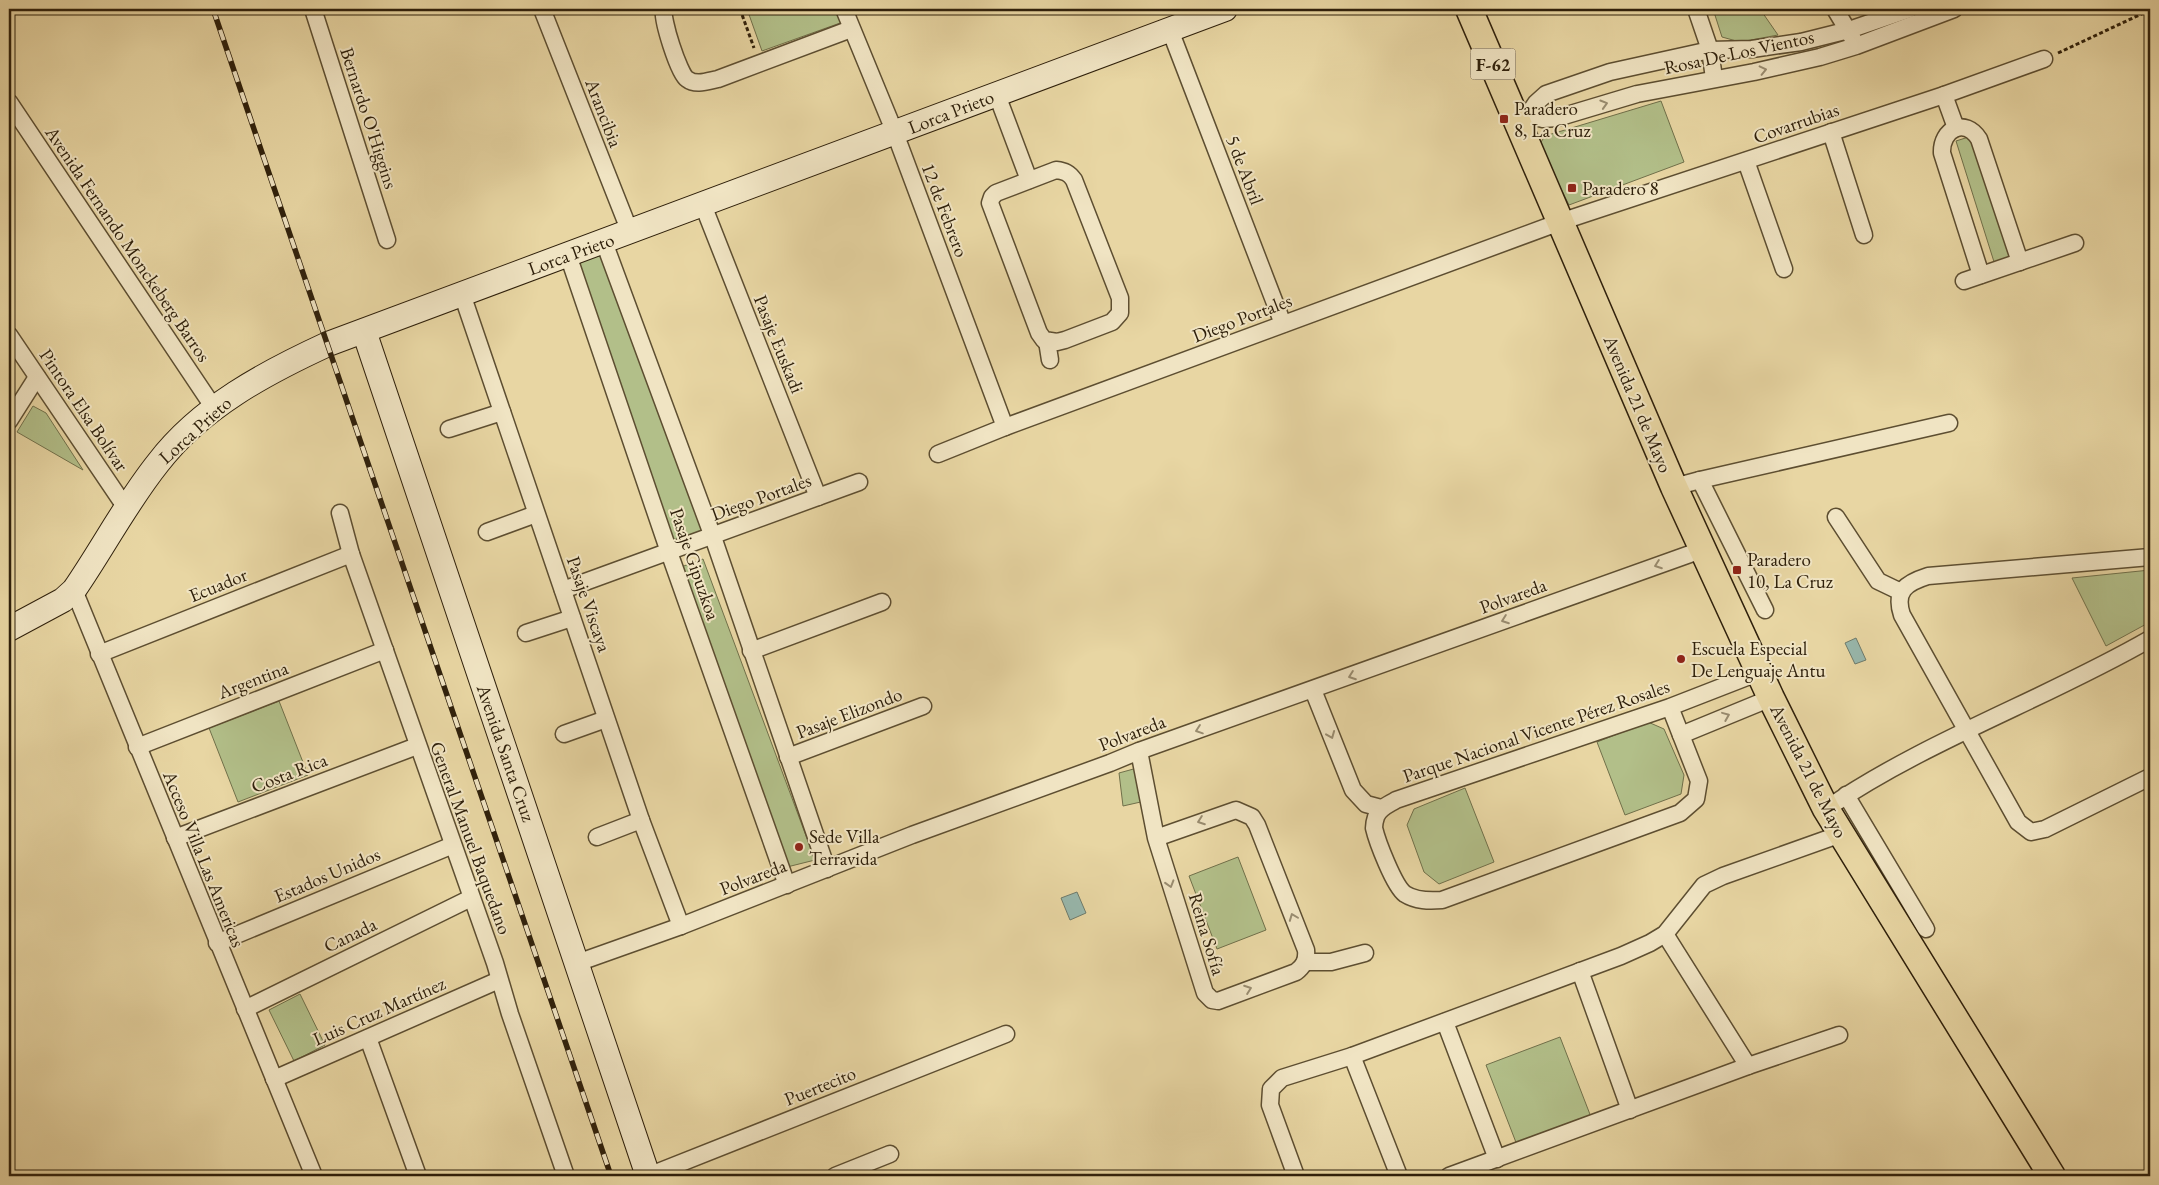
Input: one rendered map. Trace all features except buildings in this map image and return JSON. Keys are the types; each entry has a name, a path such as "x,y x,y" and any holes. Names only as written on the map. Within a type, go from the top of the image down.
{"main road":[{"name":"Lorca Prieto","path":"9,629 63,600 74,590 126,508 159,461 214,408 250,383 290,362 364,331 462,294 895,134 1225,9"},
{"name":"F-62","path":"1469,9 1523,118"},
{"name":"Avenida 21 de Mayo","path":"1523,118 1560,222 1674,487 1704,548 1771,698 1836,802 1841,834 2052,1176"},
{"name":"Avenida Santa Cruz","path":"364,331 648,1176"}],"street":[{"name":"Bernardo O'Higgins","path":"313,9 388,240"},
{"name":"Arancibia","path":"542,9 630,232"},
{"path":"664,9 664,19 681,71 686,79 695,83 706,82 851,30"},
{"name":"12 de Febrero","path":"844,9 895,134 1006,427"},
{"path":"1696,9 1710,50 1714,78"},
{"path":"1836,9 1850,30 1856,46"},
{"name":"Rosa De Los Vientos","path":"1523,118 1546,94 1610,72 1710,50 1752,49 1801,42 1850,30 1910,9"},
{"name":"Rosa De Los Vientos","path":"1523,118 1558,118 1637,94 1764,70 1856,46 1954,9"},
{"name":"5 de Abril","path":"1170,30 1283,324"},
{"name":"Covarrubias","path":"1560,222 1944,95 2044,59"},
{"path":"997,95 1029,180"},
{"path":"1944,95 1956,128"},
{"name":"Avenida Fernando Monckeberg Barros","path":"9,102 214,408"},
{"path":"1981,275 1942,153 1942,143 1945,136 1956,128 1967,128 1974,131 1979,139 2020,262"},
{"path":"1831,132 1864,234"},
{"path":"1746,160 1784,269"},
{"path":"1047,341 1057,342 1065,340 1112,322 1120,313 1121,303 1070,174 1056,170 996,193 990,203 1039,333 1047,341 1050,360"},
{"name":"Pasaje Euskadi","path":"703,205 818,497"},
{"name":"Diego Portales","path":"938,454 1006,427 1560,222"},
{"name":"Pasaje Gipuzkoa","path":"604,242 713,536 827,869"},
{"path":"1964,281 2075,243"},
{"name":"Pasaje Gipuzkoa","path":"568,255 669,552 787,885"},
{"name":"Pasaje Viscaya","path":"462,294 536,514 564,590 606,719 681,926"},
{"name":"Pintora Elsa Bolívar","path":"9,335 126,508"},
{"path":"9,421 37,377"},
{"path":"449,429 502,412"},
{"path":"1674,487 1949,423"},
{"path":"1700,480 1765,610"},
{"name":"Diego Portales","path":"564,590 859,482"},
{"name":"General Manuel Baquedano","path":"340,513 351,554 472,898 566,1176"},
{"path":"487,532 536,514"},
{"path":"1836,517 1878,581 1901,592"},
{"name":"Polvareda","path":"577,963 681,926 912,835 1139,751 1704,548"},
{"name":"Ecuador","path":"99,654 351,554"},
{"path":"2150,557 1928,576 1912,581 1901,592 1898,604 1902,615 1966,732 2018,822 2031,832 2045,829 2150,777"},
{"name":"Acceso Villa Las Americas","path":"74,590 314,1176"},
{"path":"751,651 882,602"},
{"path":"526,634 572,618"},
{"path":"1926,929 1836,802 1925,751 2150,639"},
{"name":"Argentina","path":"137,747 385,650"},
{"name":"Parque Nacional Vicente Pérez Rosales","path":"1381,808 1405,797 1670,707 1760,672"},
{"path":"1313,690 1353,790 1366,804 1381,808 1376,816 1374,826 1395,884 1404,894 1426,901 1442,900 1680,813 1688,808 1696,799 1699,781 1670,707"},
{"path":"1681,735 1771,698"},
{"name":"Pasaje Elizondo","path":"788,757 923,706"},
{"path":"564,734 606,719"},
{"name":"Costa Rica","path":"175,838 417,746"},
{"name":"Reina Sofía","path":"1139,751 1156,838 1203,990 1209,997 1218,1001 1296,972 1305,962"},
{"path":"1156,838 1236,810 1252,817 1257,825 1306,950 1305,962 1331,962 1365,953"},
{"path":"597,837 641,820"},
{"path":"1296,1176 1270,1104 1271,1089 1282,1078 1352,1056 1621,956 1665,934 1704,885 1723,876 1841,834"},
{"name":"Estados Unidos","path":"217,943 453,845"},
{"name":"Canada","path":"245,1009 472,898"},
{"path":"1665,934 1748,1066"},
{"path":"1580,971 1630,1110"},
{"name":"Luis Cruz Martínez","path":"274,1079 499,980"},
{"path":"1446,1022 1497,1159"},
{"name":"Puertecito","path":"648,1176 1006,1034"},
{"path":"1449,1176 1748,1066 1840,1035"},
{"path":"368,1038 418,1176"},
{"path":"1352,1056 1399,1176"},
{"path":"835,1176 890,1154"}],"path":[{"path":"740,9 760,63"},
{"path":"2044,59 2150,10"}],"green space":[{"path":"747,9 838,9 843,22 762,51"},
{"path":"1713,9 1760,9 1778,35 1740,42 1722,37"},
{"path":"1661,101 1684,162 1569,205 1539,145 1545,136"},
{"path":"1978,134 2018,258 1995,265 1956,141"},
{"path":"604,242 713,537 669,552 568,255"},
{"path":"33,406 46,413 83,470 17,432"},
{"path":"703,559 815,860 787,867 681,567"},
{"path":"2150,570 2150,622 2106,646 2072,578"},
{"path":"279,701 308,775 238,802 209,728"},
{"path":"1648,722 1664,729 1684,775 1681,794 1625,815 1597,742"},
{"path":"1148,765 1154,799 1123,806 1119,773"},
{"path":"1465,788 1494,862 1439,884 1424,872 1407,825 1414,809"},
{"path":"1238,857 1266,930 1217,949 1189,876"},
{"path":"300,994 325,1045 294,1061 269,1010"},
{"path":"1560,1037 1591,1117 1517,1145 1486,1065"}],"water":[{"path":"1856,638 1866,660 1855,664 1845,643"},
{"path":"1077,892 1086,913 1070,920 1061,898"}],"railway":[{"path":"213,9 611,1176"}],"place":[{"name":"Paradero 8, La Cruz","path":"1504,119"},
{"name":"Paradero 8","path":"1572,188"},
{"name":"Paradero 10, La Cruz","path":"1737,570"},
{"name":"Escuela Especial De Lenguaje Antu","path":"1681,659"},
{"name":"Sede Villa Terravida","path":"799,847"}]}
